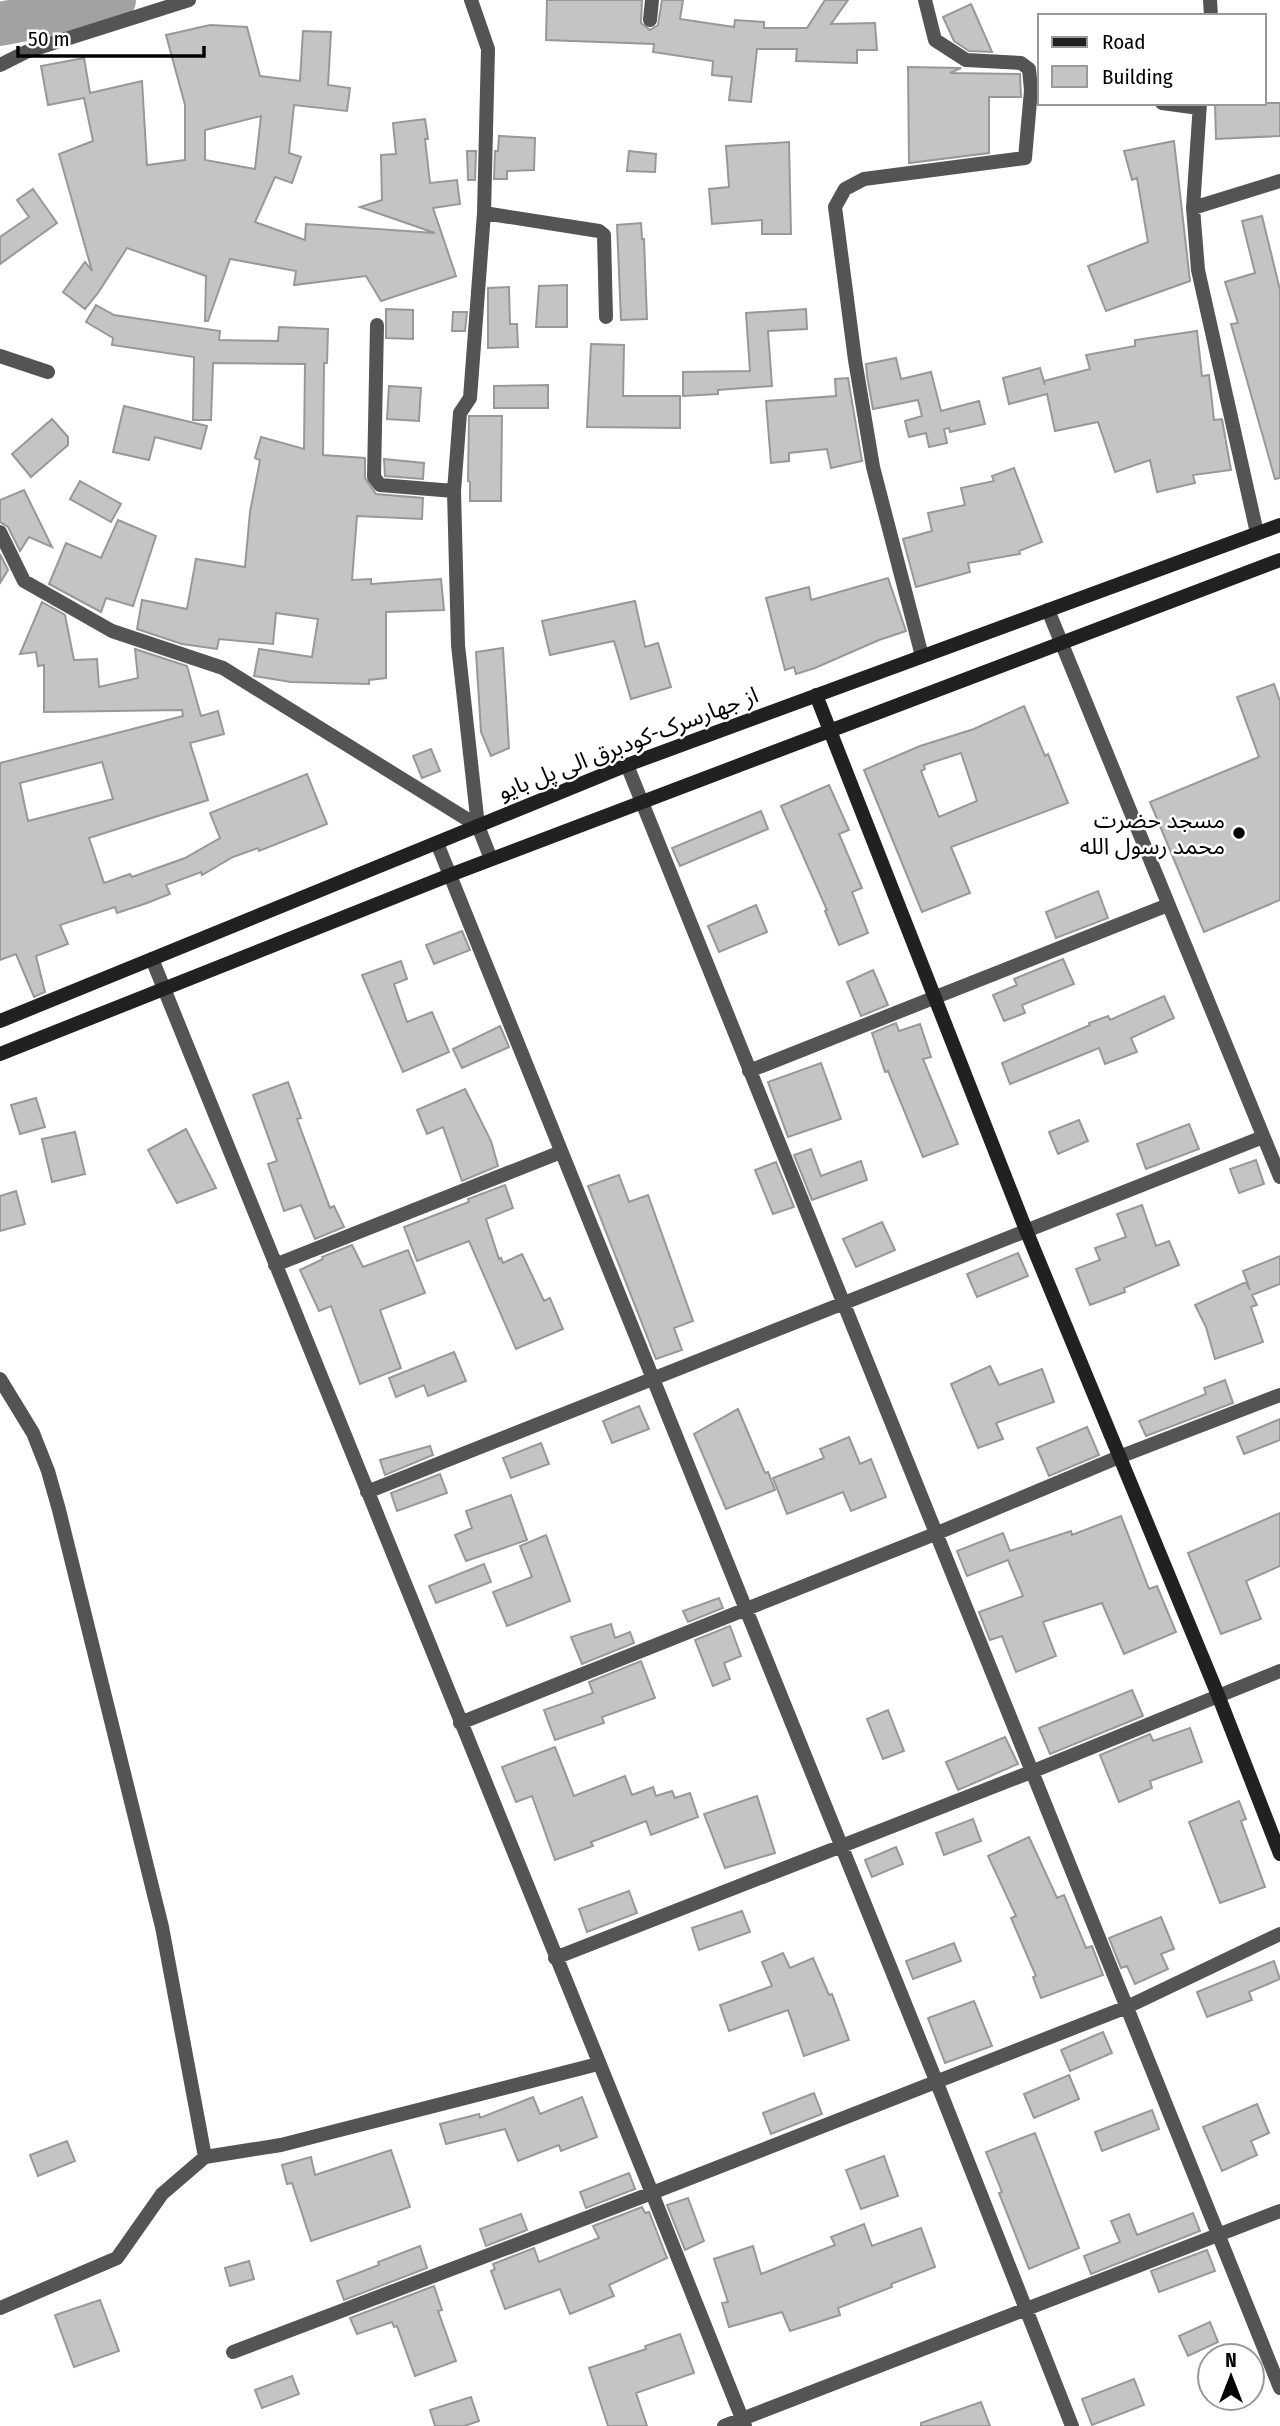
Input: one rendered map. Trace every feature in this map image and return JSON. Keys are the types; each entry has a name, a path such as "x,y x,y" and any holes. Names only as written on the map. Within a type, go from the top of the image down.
{"street":[{"path":"0,65 28,51 189,0"},
{"path":"471,0 488,49 484,213 470,398 460,413 454,491 458,645 478,826 491,859"},
{"path":"650,20 652,0"},
{"path":"922,656 873,467 855,360 835,207 845,189 864,179 1025,158 1036,90 1029,69 1021,63 966,60 935,40 925,0"},
{"path":"1199,106 1193,208 1198,270 1257,534"},
{"path":"1193,208 1280,181"},
{"path":"484,213 599,231 604,235 606,317"},
{"path":"377,325 374,477 380,485 454,491"},
{"path":"0,356 48,372"},
{"name":"از جهارسرک-کودبرق الی پل بایو","path":"0,1021 627,765 1280,525"},
{"path":"0,532 24,582 112,631 223,668 478,826"},
{"path":"0,1054 450,874 1280,560"},
{"path":"1048,610 1280,1177"},
{"path":"816,695 1026,1230 1218,1695 1280,1854"},
{"path":"627,765 1280,2388"},
{"path":"437,843 839,1846 937,2082 1072,2426"},
{"path":"749,1071 1168,905"},
{"path":"152,959 743,2423"},
{"path":"367,1492 1263,1137"},
{"path":"275,1265 561,1152"},
{"path":"0,1379 33,1433 59,1510 162,1927 205,2157"},
{"path":"460,1723 935,1534 1119,1457 1280,1395"},
{"path":"555,1958 1031,1772 1280,1671"},
{"path":"233,2352 652,2193 1127,2007 1280,1934"},
{"path":"0,2308 117,2258 162,2194 205,2157 281,2145 598,2064"},
{"path":"724,2426 743,2423 1025,2309 1280,2211"}],"building":[{"path":"547,0 642,0 641,23 650,30 658,25 662,0 683,0 680,19 734,27 735,20 764,22 764,28 807,28 825,0 848,0 831,24 875,23 877,50 857,50 857,63 796,61 797,49 757,49 751,102 729,100 732,77 712,75 713,61 653,52 654,44 546,40"},
{"path":"971,4 992,52 969,51 954,41 943,17"},
{"path":"210,25 247,27 260,76 300,81 303,31 331,32 328,85 350,88 347,111 294,105 289,153 301,157 292,183 275,177 255,222 305,240 306,224 435,233 360,207 382,200 381,155 396,154 393,123 425,119 430,183 457,180 460,204 433,208 456,276 381,301 366,276 294,285 296,271 230,259 208,321 205,321 206,276 127,248 85,309 63,292 85,262 92,271 59,154 93,141 84,98 48,105 41,66 84,58 90,93 142,81 147,165 185,160 185,105 166,35","holes":["261,116 255,169 205,160 205,130"]},
{"path":"908,67 961,68 950,73 1020,74 1021,97 989,97 989,153 909,163"},
{"path":"1280,103 1280,136 1216,139 1215,105"},
{"path":"499,136 535,138 534,170 507,171 507,179 494,179 495,151 498,151"},
{"path":"1174,141 1190,281 1106,311 1088,266 1148,242 1137,178 1132,180 1124,151"},
{"path":"789,142 791,234 762,234 762,220 712,224 709,189 729,187 726,146"},
{"path":"467,151 476,151 475,180 468,180"},
{"path":"629,151 656,154 655,172 627,171"},
{"path":"33,189 57,223 0,264 0,237 29,217 17,200"},
{"path":"1262,216 1280,290 1280,478 1275,479 1231,324 1238,323 1225,282 1255,273 1242,221"},
{"path":"641,223 647,319 621,320 617,225"},
{"path":"567,285 567,327 536,327 539,286"},
{"path":"509,287 510,324 517,324 518,347 488,348 488,288"},
{"path":"96,305 114,315 220,331 219,340 278,341 279,327 328,329 327,363 324,363 323,455 365,458 365,478 376,494 423,498 422,519 357,516 352,580 371,579 371,584 441,579 444,610 386,612 386,678 369,680 369,684 291,682 254,676 259,649 312,657 318,619 276,613 273,644 219,639 217,649 182,644 137,629 142,600 187,609 196,559 245,567 250,512 260,460 255,458 261,437 304,449 305,364 213,363 211,420 193,420 194,357 112,345 113,338 86,322"},
{"path":"386,309 413,310 413,339 386,338"},
{"path":"806,309 807,329 768,331 772,386 683,396 683,372 750,371 746,313"},
{"path":"453,312 467,312 465,331 452,331"},
{"path":"1197,331 1202,376 1209,375 1214,420 1222,419 1231,470 1193,475 1195,483 1157,492 1150,460 1115,472 1098,422 1055,431 1047,394 1009,404 1003,378 1040,368 1045,385 1044,381 1090,369 1086,355 1135,346 1135,340"},
{"path":"591,344 624,345 623,396 680,396 680,428 587,427"},
{"path":"896,358 901,379 931,372 941,411 979,401 985,424 950,432 949,428 944,429 947,443 929,447 926,433 909,437 905,421 922,416 918,400 873,409 867,376 866,364"},
{"path":"848,378 862,461 831,468 827,449 789,453 789,461 771,463 766,401 836,396 835,379"},
{"path":"548,385 548,408 494,408 494,386"},
{"path":"389,386 421,388 419,421 387,419"},
{"path":"124,406 207,426 201,449 155,437 149,460 113,452"},
{"path":"469,416 502,416 501,501 470,501"},
{"path":"52,419 68,437 68,445 31,477 12,454"},
{"path":"384,459 424,463 423,479 385,476"},
{"path":"1014,468 1042,542 1019,551 1020,554 968,563 970,572 916,587 903,539 932,531 928,513 965,505 961,488 994,481 992,476"},
{"path":"80,481 121,504 111,522 70,499"},
{"path":"24,490 52,547 29,537 20,551 8,527 0,522 0,500"},
{"path":"118,520 156,536 133,606 106,598 101,612 49,584 66,543 101,558"},
{"path":"0,554 8,570 0,583"},
{"path":"888,578 906,631 815,668 796,674 794,667 785,670 766,598 809,587 811,600"},
{"path":"635,601 645,647 658,643 671,687 631,699 614,641 550,655 542,621"},
{"path":"42,602 65,615 74,660 97,659 99,687 138,678 135,649 187,666 201,716 218,711 224,734 190,743 208,800 89,838 104,883 130,874 132,877 185,858 220,838 210,813 307,774 327,824 259,851 258,848 233,857 202,875 201,872 166,885 170,894 147,903 117,913 115,907 60,925 68,944 36,956 45,992 34,997 16,954 0,960 0,763 183,716 182,710 44,712 44,665 38,666 36,652 20,654","holes":["102,762 113,799 28,821 20,783"]},
{"path":"503,648 509,748 491,756 481,732 476,652"},
{"path":"1274,684 1280,701 1280,900 1204,932 1150,802 1259,757 1237,697"},
{"path":"1024,706 1068,803 951,847 970,893 922,912 864,770 920,746 974,729","holes":["961,753 977,801 939,817 921,771 925,769 924,765"]},
{"path":"431,749 440,771 422,778 413,756"},
{"path":"829,785 849,830 839,834 862,888 852,892 868,933 839,945 825,911 827,910 781,806"},
{"path":"761,811 768,829 680,866 672,848"},
{"path":"1098,891 1108,918 1056,938 1046,912"},
{"path":"756,905 767,932 719,952 708,926"},
{"path":"462,931 470,950 434,964 426,945"},
{"path":"1063,959 1074,984 1022,1005 1025,1013 1004,1021 993,995 1017,985 1014,979"},
{"path":"401,961 407,979 394,984 407,1022 432,1012 449,1052 403,1072 362,975"},
{"path":"873,970 888,1005 861,1016 847,982"},
{"path":"1164,996 1174,1018 1131,1038 1137,1052 1105,1064 1099,1048 1010,1084 1002,1063 1090,1025 1089,1023 1108,1016 1110,1020"},
{"path":"896,1023 899,1031 920,1024 931,1057 923,1059 958,1144 923,1157 888,1071 885,1072 872,1033"},
{"path":"500,1026 509,1047 462,1068 453,1049"},
{"path":"821,1063 841,1119 788,1137 768,1082"},
{"path":"288,1082 301,1118 297,1119 330,1208 334,1206 344,1227 315,1239 301,1205 284,1211 268,1164 277,1161 253,1095"},
{"path":"465,1089 491,1141 498,1166 462,1181 443,1127 427,1134 417,1110"},
{"path":"36,1098 45,1127 20,1134 11,1105"},
{"path":"1079,1120 1088,1141 1058,1154 1049,1132"},
{"path":"1189,1124 1199,1149 1146,1169 1137,1144"},
{"path":"186,1129 216,1188 177,1203 148,1150"},
{"path":"75,1132 85,1174 52,1182 42,1139"},
{"path":"811,1149 821,1176 861,1161 867,1180 812,1200 794,1155"},
{"path":"1256,1160 1264,1184 1239,1193 1230,1169"},
{"path":"776,1162 794,1207 773,1214 755,1170"},
{"path":"619,1175 629,1202 648,1195 693,1321 674,1328 682,1350 656,1359 588,1186"},
{"path":"505,1185 513,1208 486,1219 499,1259 501,1258 503,1263 522,1254 544,1301 550,1298 563,1329 516,1349 469,1241 417,1261 404,1227"},
{"path":"16,1191 25,1224 0,1231 0,1196"},
{"path":"1142,1205 1156,1246 1169,1241 1179,1265 1124,1288 1125,1292 1090,1305 1076,1269 1100,1260 1095,1248 1126,1237 1117,1214"},
{"path":"882,1222 895,1250 856,1267 843,1239"},
{"path":"352,1245 363,1267 408,1250 425,1293 380,1310 401,1368 360,1384 331,1306 319,1311 300,1270 323,1259 322,1257"},
{"path":"1018,1253 1028,1276 977,1297 967,1274"},
{"path":"1280,1256 1280,1284 1252,1295 1257,1305 1251,1307 1263,1342 1215,1359 1206,1327 1195,1305 1246,1282 1250,1290 1243,1271"},
{"path":"454,1352 466,1381 428,1396 424,1385 396,1397 389,1378"},
{"path":"990,1366 999,1385 1042,1369 1054,1402 996,1423 1003,1439 978,1448 951,1384"},
{"path":"1225,1380 1233,1403 1146,1436 1139,1421 1206,1394 1204,1388"},
{"path":"639,1406 649,1429 612,1443 603,1421"},
{"path":"738,1409 775,1490 726,1509 694,1434"},
{"path":"1280,1419 1280,1440 1244,1454 1237,1437"},
{"path":"1087,1427 1099,1455 1049,1476 1037,1448"},
{"path":"849,1437 860,1464 871,1459 886,1497 851,1511 843,1492 787,1514 773,1478 824,1458 820,1449"},
{"path":"541,1443 549,1464 511,1478 503,1458"},
{"path":"430,1446 433,1455 385,1475 380,1460"},
{"path":"440,1474 447,1493 397,1511 391,1493"},
{"path":"511,1495 527,1540 466,1561 455,1535 472,1528 466,1511"},
{"path":"1280,1513 1280,1566 1246,1581 1261,1619 1221,1634 1188,1553"},
{"path":"1121,1516 1149,1589 1157,1586 1176,1632 1124,1654 1102,1603 1043,1622 1056,1656 1016,1672 1002,1636 990,1640 979,1612 1023,1596 1008,1560 967,1576 957,1551 1003,1533 1010,1551 1071,1531 1072,1535"},
{"path":"546,1535 570,1601 507,1626 493,1592 532,1577 520,1546"},
{"path":"484,1564 491,1582 436,1603 429,1586"},
{"path":"719,1598 723,1608 688,1622 683,1611"},
{"path":"611,1624 615,1638 630,1632 634,1643 582,1664 571,1637"},
{"path":"730,1626 741,1656 724,1663 730,1679 713,1686 695,1640"},
{"path":"641,1661 655,1698 602,1717 604,1723 555,1740 544,1710 593,1693 589,1682"},
{"path":"1132,1690 1143,1716 1050,1754 1039,1728"},
{"path":"888,1710 904,1751 883,1759 867,1719"},
{"path":"1190,1728 1202,1762 1150,1781 1152,1788 1119,1802 1100,1755 1150,1734 1153,1741"},
{"path":"1005,1737 1018,1764 958,1790 946,1762"},
{"path":"555,1747 574,1796 625,1776 632,1795 653,1787 656,1796 672,1791 675,1798 690,1793 698,1817 651,1835 646,1821 591,1842 593,1846 555,1860 532,1796 516,1802 502,1767"},
{"path":"757,1796 775,1853 725,1868 704,1814"},
{"path":"1239,1801 1246,1819 1241,1821 1265,1887 1220,1903 1189,1822"},
{"path":"973,1819 981,1841 944,1855 936,1833"},
{"path":"1029,1837 1057,1898 1064,1895 1086,1948 1092,1946 1103,1975 1041,1998 1033,1977 1036,1976 1011,1918 1016,1916 988,1856"},
{"path":"896,1847 903,1864 872,1877 865,1860"},
{"path":"629,1891 637,1913 587,1932 579,1909"},
{"path":"742,1911 750,1932 699,1950 692,1928"},
{"path":"1161,1917 1174,1949 1161,1954 1168,1969 1135,1984 1127,1966 1121,1968 1109,1938"},
{"path":"954,1943 961,1961 913,1979 906,1961"},
{"path":"783,1953 790,1968 813,1958 829,1995 832,1994 849,2040 804,2056 788,2010 729,2031 720,2005 772,1986 762,1962"},
{"path":"1274,1961 1280,1979 1249,1992 1252,2000 1207,2017 1197,1992"},
{"path":"974,2001 992,2046 945,2063 928,2018"},
{"path":"1103,2032 1112,2053 1070,2071 1061,2050"},
{"path":"1069,2075 1079,2099 1034,2118 1024,2094"},
{"path":"814,2093 822,2114 771,2134 763,2113"},
{"path":"533,2097 540,2114 582,2097 597,2137 561,2151 559,2145 518,2161 505,2129 446,2144 440,2124 479,2114 480,2118"},
{"path":"1257,2104 1269,2133 1251,2141 1257,2155 1222,2171 1203,2127"},
{"path":"1152,2110 1159,2129 1102,2151 1095,2132"},
{"path":"1035,2133 1079,2248 1029,2269 986,2152"},
{"path":"67,2141 75,2161 38,2176 30,2155"},
{"path":"391,2150 410,2207 311,2241 292,2183 287,2184 282,2165 311,2157 315,2175"},
{"path":"884,2156 898,2196 861,2209 846,2170"},
{"path":"629,2173 635,2189 586,2208 580,2192"},
{"path":"688,2198 704,2241 685,2250 667,2205"},
{"path":"642,2207 645,2213 649,2212 667,2258 609,2285 614,2296 570,2314 560,2289 505,2309 491,2271 495,2269 493,2264 534,2248 539,2262 599,2238 593,2226"},
{"path":"1193,2213 1200,2231 1091,2274 1084,2256 1120,2242 1111,2221 1129,2214 1137,2235"},
{"path":"521,2214 527,2230 486,2246 480,2229"},
{"path":"864,2224 872,2246 921,2228 935,2267 838,2308 840,2315 790,2331 782,2312 729,2327 722,2303 728,2302 714,2259 753,2246 761,2274 835,2245 831,2237"},
{"path":"420,2246 427,2268 344,2300 337,2281"},
{"path":"1207,2250 1215,2271 1159,2292 1151,2271"},
{"path":"249,2261 254,2279 230,2286 225,2268"},
{"path":"434,2286 442,2310 438,2311 456,2361 415,2376 397,2326 394,2327 392,2322 357,2334 350,2318"},
{"path":"100,2300 119,2351 74,2367 55,2315"},
{"path":"1210,2322 1218,2342 1196,2342 1196,2352 1188,2356 1179,2336"},
{"path":"680,2334 694,2373 636,2393 647,2426 608,2426 589,2368 646,2349 645,2346"},
{"path":"292,2376 299,2394 262,2408 255,2390"},
{"path":"1134,2379 1144,2405 1092,2425 1082,2399"},
{"path":"471,2397 479,2421 464,2426 435,2426 430,2410"},
{"path":"981,2402 990,2426 921,2426 921,2423"}],"waterway":[{"path":"0,24 114,0"}],"place":[{"name":"مسجد حضرت محمد رسول الله","path":"1239,833"}]}
